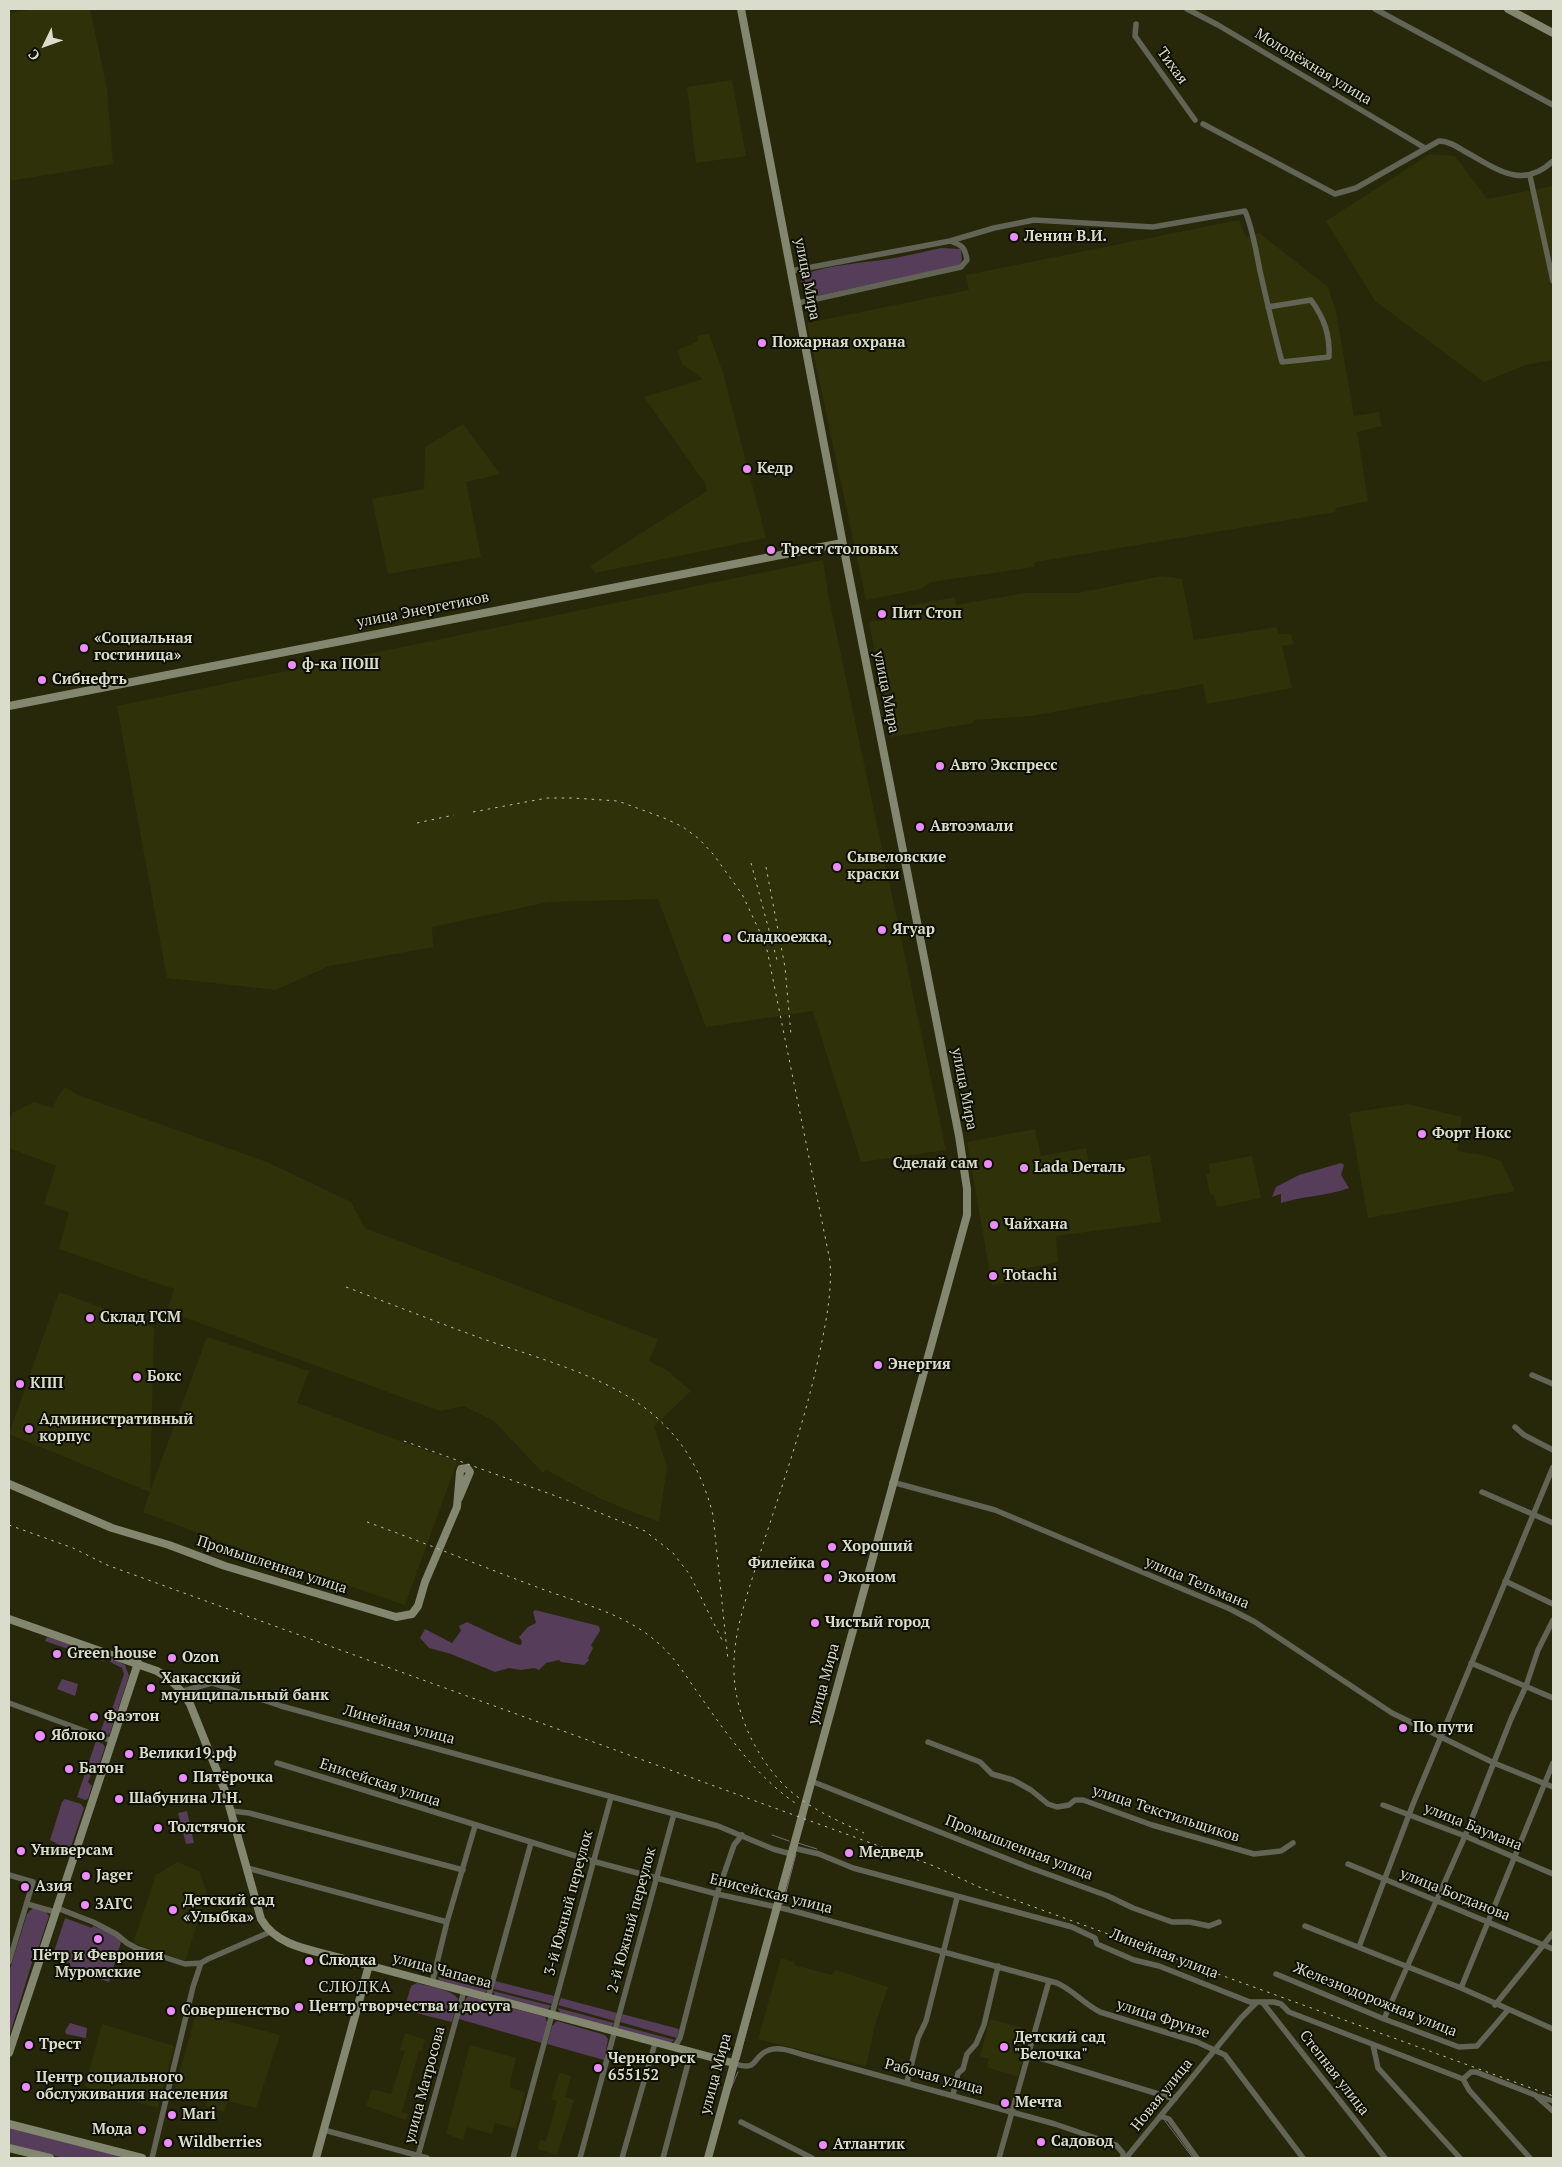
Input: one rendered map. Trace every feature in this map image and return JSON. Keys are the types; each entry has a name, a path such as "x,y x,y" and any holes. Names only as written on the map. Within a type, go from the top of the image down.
{"main road":[{"name":"улица Мира","path":"708,2158 966,1216 968,1189 904,849 842,543 741,9"},
{"path":"1508,9 1553,33"},
{"name":"улица Энергетиков","path":"9,706 842,543"},
{"name":"Промышленная улица","path":"9,1484 112,1528 169,1545 225,1566 396,1617 412,1614 418,1606 459,1498"},
{"path":"9,1619 138,1663 170,1679 183,1692 190,1704 217,1769 231,1811 257,1908 261,1919 270,1932"},
{"path":"9,2053 138,1663"},
{"name":"улица Чапаева","path":"270,1932 291,1944 733,2064"},
{"path":"316,2158 369,1965"},
{"path":"9,2124 142,2158"},
{"path":"9,2148 50,2158"}],"street":[{"name":"Молодёжная улица","path":"1187,9 1218,25 1426,148"},
{"path":"1375,9 1553,105"},
{"name":"Тихая","path":"1136,24 1135,36 1195,120"},
{"path":"1540,26 1553,28"},
{"path":"1203,124 1335,194 1356,188 1439,141 1445,141 1505,173 1521,177 1530,176 1553,161"},
{"path":"1530,176 1553,282"},
{"path":"791,271 950,241 994,228 1034,220 1153,227 1245,211 1268,307 1282,362 1329,356 1330,343 1323,318 1311,300 1268,307"},
{"path":"798,303 961,267 967,260 965,250 961,244 950,241"},
{"path":"1532,1375 1553,1384"},
{"path":"1514,1427 1524,1435 1553,1450"},
{"path":"1359,1947 1471,1663 1553,1467"},
{"name":"улица Тельмана","path":"892,1482 995,1510 1230,1609 1255,1622 1381,1707 1494,1762 1553,1787"},
{"path":"1482,1492 1553,1523"},
{"path":"1505,1581 1553,1604"},
{"path":"1384,2019 1438,1900 1510,1719 1526,1686 1538,1650 1553,1620"},
{"path":"1471,1663 1553,1698"},
{"name":"Линейная улица","path":"183,1692 212,1684 281,1706 718,1826 773,1848 818,1854 853,1868 957,1898 1072,1927 1094,1938 1097,1944 1134,1960 1159,1966 1260,2003 1274,2002 1281,2004 1289,2012 1463,2079"},
{"path":"9,1703 112,1742"},
{"name":"улица Текстильщиков","path":"928,1742 980,1762 992,1774 1013,1780 1031,1790 1048,1804 1057,1807 1068,1805 1075,1800 1083,1800 1152,1825 1254,1854 1281,1851 1293,1843"},
{"name":"Енисейская улица","path":"277,1763 592,1861 718,1894 777,1907 998,1966 1060,1985"},
{"path":"1460,1988 1553,1763"},
{"name":"Промышленная улица","path":"811,1781 1028,1868 1108,1896 1133,1908 1172,1922 1190,1922 1209,1926 1219,1922"},
{"name":"3-й Южный переулок","path":"513,2158 610,1797"},
{"name":"улица Баумана","path":"1383,1805 1465,1836 1553,1874"},
{"path":"231,1811 249,1812 463,1870"},
{"name":"2-й Южный переулок","path":"580,2158 674,1814"},
{"path":"432,1982 475,1826"},
{"path":"674,2048 680,2038 718,1894 734,1845 742,1835"},
{"path":"488,1998 531,1843"},
{"name":"улица Богданова","path":"1348,1864 1385,1881 1438,1900 1553,1949"},
{"path":"247,1870 252,1869 447,1922"},
{"path":"9,1875 33,1882 9,1962"},
{"path":"907,2082 918,2038 926,2021 957,1898"},
{"path":"27,1904 56,1910 94,1922 136,1948 184,1964 202,1964"},
{"path":"1305,1926 1460,1988 1553,2029"},
{"path":"152,2158 191,1996 202,1964 208,1959 270,1932"},
{"path":"1495,2005 1553,1933"},
{"path":"953,2095 958,2073 963,2069 967,2054 976,2044 984,2025 998,1966"},
{"name":"Железнодорожная улица","path":"1276,1974 1384,2019 1460,2047 1469,2048 1477,2046 1508,2010"},
{"path":"999,2158 1049,1981"},
{"name":"улица Фрунзе","path":"1060,1985 1100,2012 1197,2042 1230,2059 1303,2158"},
{"name":"улица Матросова","path":"418,2156 464,1991"},
{"name":"Новая улица","path":"1125,2158 1215,2050 1260,2003"},
{"name":"Степная улица","path":"1260,2003 1385,2158"},
{"path":"622,2158 655,2043"},
{"path":"1373,2045 1378,2068 1460,2158"},
{"name":"Рабочая улица","path":"733,2064 750,2070 767,2050 777,2049 953,2095 1116,2145 1125,2158"},
{"path":"662,2158 691,2052"},
{"path":"1027,2054 1175,2099"},
{"path":"1530,2158 1469,2090 1463,2079 1471,2072 1476,2072 1553,2101"},
{"path":"1535,2095 1553,2111"},
{"path":"1160,2116 1169,2119 1197,2158"},
{"path":"741,2122 812,2158"},
{"path":"324,2130 427,2158"}],"shaded area":[{"path":"36,9 90,9 107,89 113,164 9,181 9,13"},
{"path":"732,80 746,156 696,163 687,87"},
{"path":"1430,154 1455,156 1487,199 1553,186 1553,360 1525,365 1484,382 1375,301 1326,221"},
{"path":"1239,220 1246,237 1259,233 1328,287 1336,312 1354,416 1379,412 1382,426 1357,432 1368,501 1336,508 1335,512 1035,562 1034,567 931,582 921,589 866,600 807,323 969,290 966,275"},
{"path":"941,248 961,249 962,259 960,265 816,296 804,291 801,280 804,274 826,268 895,258"},
{"path":"709,334 723,373 766,538 595,573 590,566 707,491 705,483 644,397 703,379 682,364 678,350 698,341 697,336"},
{"path":"463,424 500,474 466,482 481,557 388,574 372,499 424,489 425,447"},
{"path":"823,560 828,594 946,1150 861,1162 813,1011 706,1027 658,899 548,902 432,927 433,947 329,966 276,990 167,978 117,706"},
{"path":"1162,576 1182,579 1194,640 1276,627 1279,634 1291,634 1293,644 1282,646 1292,688 1207,704 1203,684 1032,716 974,720 973,723 891,737 869,622 909,616 908,606 955,597 956,605 1025,593 1078,593"},
{"path":"65,1087 78,1095 267,1162 351,1202 365,1228 658,1339 649,1361 668,1371 691,1391 654,1426 667,1467 659,1522 603,1500 546,1470 543,1473 494,1421 464,1406 440,1411 167,1311 174,1289 59,1249 69,1212 44,1204 56,1166 9,1148 9,1121 12,1113 34,1102 53,1108 58,1096"},
{"path":"1408,1104 1462,1117 1457,1151 1483,1155 1501,1161 1515,1191 1368,1218 1349,1113"},
{"path":"1035,1129 1041,1156 1086,1148 1090,1167 1150,1155 1161,1222 1056,1236 1058,1262 1012,1271 1013,1282 992,1285 967,1142"},
{"path":"1252,1156 1261,1198 1217,1207 1214,1195 1210,1194 1206,1174 1210,1173 1209,1164"},
{"path":"1341,1163 1344,1165 1341,1175 1349,1188 1281,1203 1281,1194 1272,1197 1276,1187 1299,1175"},
{"path":"59,1292 154,1327 150,1491 207,1337 309,1371 297,1403 457,1462 405,1605 235,1547 143,1512 150,1492 9,1434"},
{"path":"535,1610 599,1626 600,1631 591,1645 593,1648 588,1658 589,1660 584,1665 561,1662 559,1660 546,1663 539,1670 534,1668 521,1670 509,1668 495,1672 451,1654 429,1648 420,1638 425,1629 452,1643 461,1631 459,1626 467,1622 503,1639 521,1645 522,1641 519,1637 528,1627 536,1623 533,1612"},
{"path":"47,1637 105,1655 106,1659 103,1661 45,1641"},
{"path":"112,1658 125,1665 129,1676 110,1733 107,1736 101,1730 105,1719 109,1718 124,1674 122,1668 110,1662"},
{"path":"62,1679 78,1684 75,1696 57,1689"},
{"path":"96,1741 105,1747 97,1771 92,1772 88,1782 92,1786 88,1799 85,1800 77,1797"},
{"path":"65,1799 81,1804 84,1808 69,1853 60,1850 61,1846 50,1840 62,1802"},
{"path":"187,1811 194,1843 186,1844 178,1813"},
{"name":"Детский сад «Улыбка»","path":"177,1862 199,1871 207,1893 185,1961 133,1943 156,1875"},
{"path":"33,1908 46,1912 49,1916 34,1956 9,2037 9,1972 27,1914"},
{"path":"65,1918 115,1935 121,1942 109,1982 69,1969 70,1963 52,1958"},
{"path":"781,1958 795,1962 794,1965 832,1975 836,1970 888,1987 875,2025 866,2066 758,2039"},
{"path":"441,1967 491,1980 489,1987 439,1974"},
{"path":"438,1977 488,1990 485,1993 439,1980"},
{"path":"495,1981 554,1996 552,2004 494,1989"},
{"path":"417,1983 445,1990 458,1999 452,2022 404,2010 411,1986"},
{"path":"493,1991 552,2006 547,2010 495,1996"},
{"path":"468,1996 545,2017 547,2022 542,2043 459,2019 463,2003"},
{"path":"561,1998 617,2013 615,2021 558,2005"},
{"path":"558,2008 614,2023 611,2028 560,2013"},
{"path":"196,2013 280,2035 256,2108 228,2101 224,2112 206,2106 208,2096 175,2088"},
{"path":"622,2014 679,2029 677,2038 620,2022"},
{"name":"Детский сад \"Белочка\"","path":"990,2019 1022,2028 1028,2040 1018,2077 987,2067 989,2059 980,2056"},
{"path":"557,2021 605,2035 608,2039 604,2060 547,2044 552,2026"},
{"path":"70,2023 87,2028 86,2038 66,2034 65,2031"},
{"path":"102,2024 174,2046 158,2108 85,2087"},
{"path":"619,2025 675,2040 669,2043 621,2030 618,2028"},
{"path":"405,2033 425,2040 422,2051 419,2050 402,2112 408,2114 406,2120 366,2106 372,2089 391,2094 405,2051 400,2050"},
{"path":"470,2045 516,2058 509,2087 525,2092 516,2129 495,2123 492,2134 467,2127 463,2140 446,2134"},
{"path":"559,2073 571,2076 565,2097 574,2100 557,2155 538,2149 540,2140 546,2141 557,2101 551,2099"},
{"path":"9,2128 129,2158 64,2158 9,2144"}],"waterway":[{"path":"772,1835 789,1841"},
{"path":"798,1843 817,1849"},
{"path":"783,1904 796,1854"},
{"path":"739,2060 754,2003"},
{"path":"731,2088 738,2072"},
{"path":"1165,2121 1193,2158"}],"railway":[{"path":"473,812 547,798 573,798 618,801 664,818 683,827 699,839 713,854 742,894 766,945 830,1261 830,1282 829,1304 808,1401 739,1624 735,1649 734,1680 737,1697 748,1732 756,1748 777,1777 789,1790 806,1803 864,1833"},
{"path":"417,823 454,815"},
{"path":"751,863 777,960"},
{"path":"766,867 785,967 791,1035"},
{"path":"346,1287 471,1335 563,1366 597,1380 628,1396 656,1417 680,1443 699,1475 713,1515 728,1660"},
{"path":"404,1441 575,1503 645,1531 673,1553 690,1575 722,1640"},
{"path":"367,1522 614,1615 644,1632 663,1647 674,1660 730,1738 754,1766 780,1792 795,1803"},
{"path":"9,1525 73,1548 107,1565 934,1866 979,1887 1553,2096"}],"place":[{"name":"Ленин В.И.","path":"1014,237"},
{"name":"Пожарная охрана","path":"762,343"},
{"name":"Кедр","path":"747,469"},
{"name":"Трест столовых","path":"771,550"},
{"name":"Пит Стоп","path":"882,614"},
{"name":"«Социальная гостиница»","path":"84,648"},
{"name":"ф-ка ПОШ","path":"292,665"},
{"name":"Сибнефть","path":"42,680"},
{"name":"Авто Экспресс","path":"940,766"},
{"name":"Автоэмали","path":"920,827"},
{"name":"Сывеловские краски","path":"837,867"},
{"name":"Ягуар","path":"882,930"},
{"name":"Сладкоежка,","path":"727,938"},
{"name":"Форт Нокс","path":"1422,1134"},
{"name":"Сделай сам","path":"988,1164"},
{"name":"Lada Dеталь","path":"1024,1168"},
{"name":"Чайхана","path":"994,1225"},
{"name":"Totachi","path":"993,1276"},
{"name":"Склад ГСМ","path":"90,1318"},
{"name":"Энергия","path":"878,1365"},
{"name":"Бокс","path":"137,1377"},
{"name":"КПП","path":"20,1384"},
{"name":"Административный корпус","path":"29,1429"},
{"name":"Хороший","path":"832,1547"},
{"name":"Филейка","path":"825,1564"},
{"name":"Эконом","path":"828,1578"},
{"name":"Чистый город","path":"815,1623"},
{"name":"Green house","path":"57,1654"},
{"name":"Ozon","path":"172,1658"},
{"name":"Хакасский муниципальный банк","path":"151,1688"},
{"name":"Фаэтон","path":"94,1717"},
{"name":"По пути","path":"1403,1728"},
{"name":"Яблоко","path":"40,1736"},
{"name":"Велики19.рф","path":"129,1754"},
{"name":"Батон","path":"69,1769"},
{"name":"Пятёрочка","path":"183,1778"},
{"name":"Шабунина Л.Н.","path":"119,1799"},
{"name":"Толстячок","path":"158,1828"},
{"name":"Универсам","path":"21,1851"},
{"name":"Медведь","path":"849,1853"},
{"name":"Jager","path":"86,1876"},
{"name":"Азия","path":"25,1887"},
{"name":"ЗАГС","path":"85,1905"},
{"name":"Детский сад «Улыбка»","path":"173,1910"},
{"name":"Пётр и Феврония Муромские","path":"98,1939"},
{"name":"Слюдка","path":"309,1961"},
{"name":"Центр творчества и досуга","path":"299,2007"},
{"name":"Совершенство","path":"171,2011"},
{"name":"Трест","path":"29,2045"},
{"name":"Детский сад \"Белочка\"","path":"1004,2047"},
{"name":"Черногорск 655152","path":"598,2068"},
{"name":"Центр социального обслуживания населения","path":"26,2087"},
{"name":"Мечта","path":"1005,2103"},
{"name":"Mari","path":"172,2115"},
{"name":"Мода","path":"142,2130"},
{"name":"Садовод","path":"1041,2142"},
{"name":"Wildberries","path":"168,2143"},
{"name":"Атлантик","path":"823,2145"}],"district":[{"name":"СЛЮДКА","path":"355,1987"}]}
